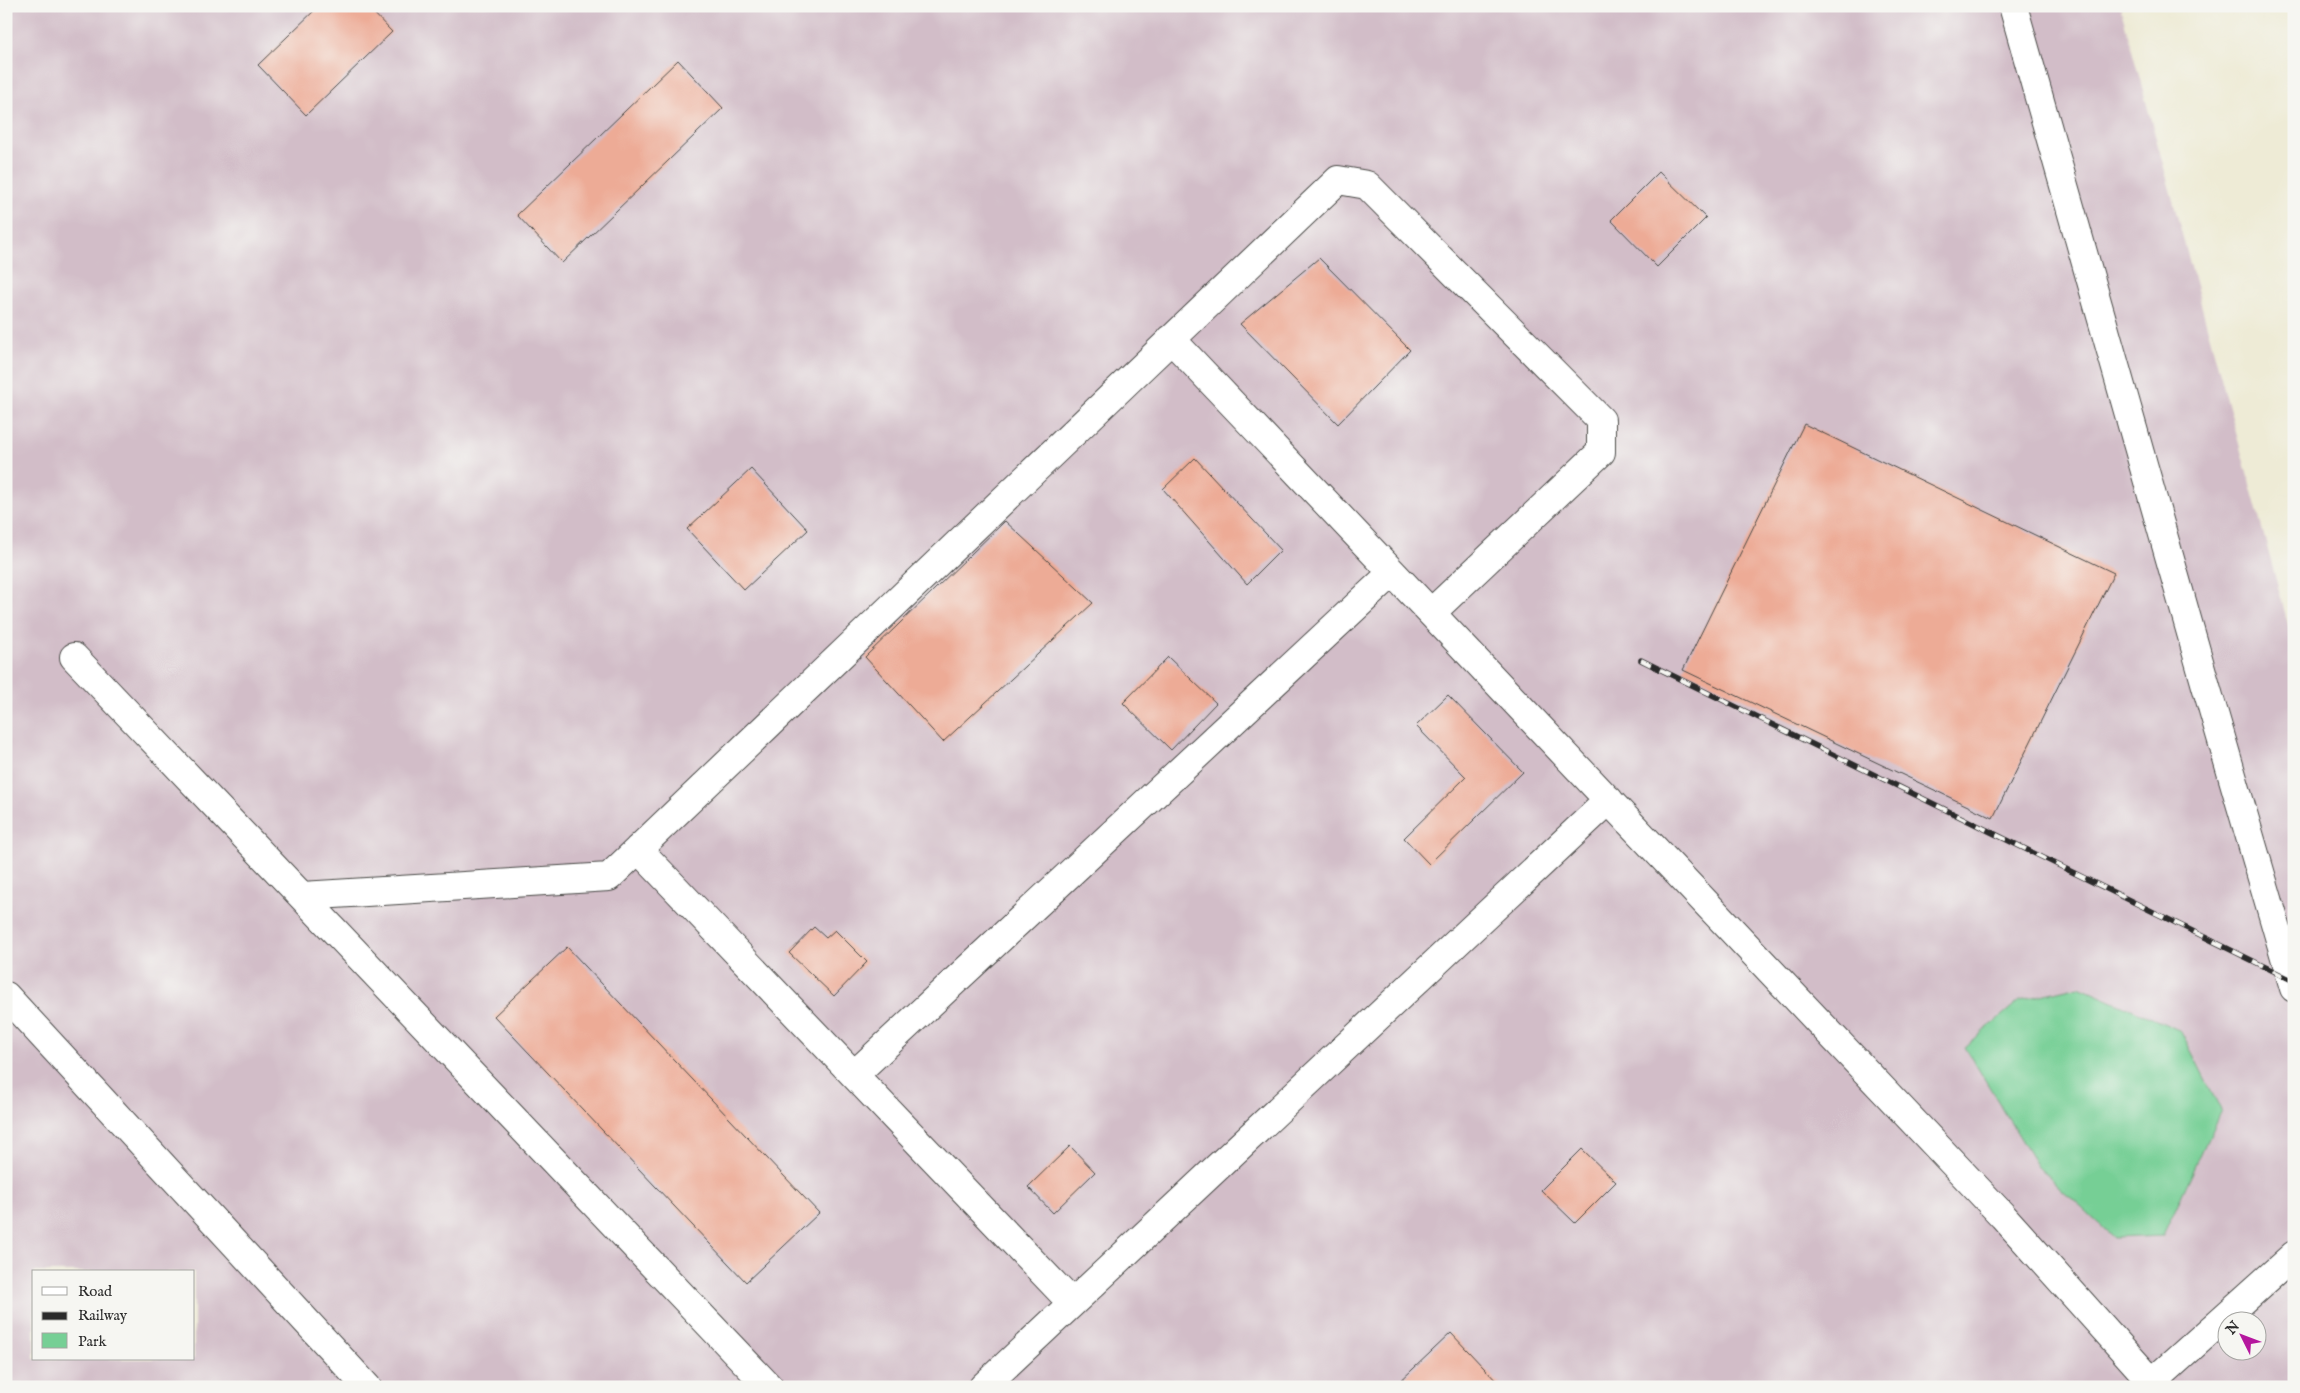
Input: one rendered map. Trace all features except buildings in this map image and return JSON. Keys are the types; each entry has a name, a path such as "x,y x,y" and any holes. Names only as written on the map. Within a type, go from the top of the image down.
{"lane":[{"path":"2013,6 2203,677 2294,988"},
{"path":"302,896 609,877 1338,180 1367,185 1601,420 1601,452 1431,614"},
{"path":"1171,339 2003,1216 2149,1385 2294,1255"},
{"path":"854,1075 1392,573"},
{"path":"74,658 769,1387"},
{"path":"983,1387 1608,800"},
{"path":"638,849 1072,1303"},
{"path":"6,996 367,1387"}],"shaded area":[{"path":"6,6 2120,6 2294,646 2294,1387 6,1387"}],"green space":[{"path":"2079,986 2181,1031 2221,1110 2163,1236 2114,1238 2038,1167 1965,1047 2020,1000"}],"railway":[{"path":"1641,660 2294,981"}]}
